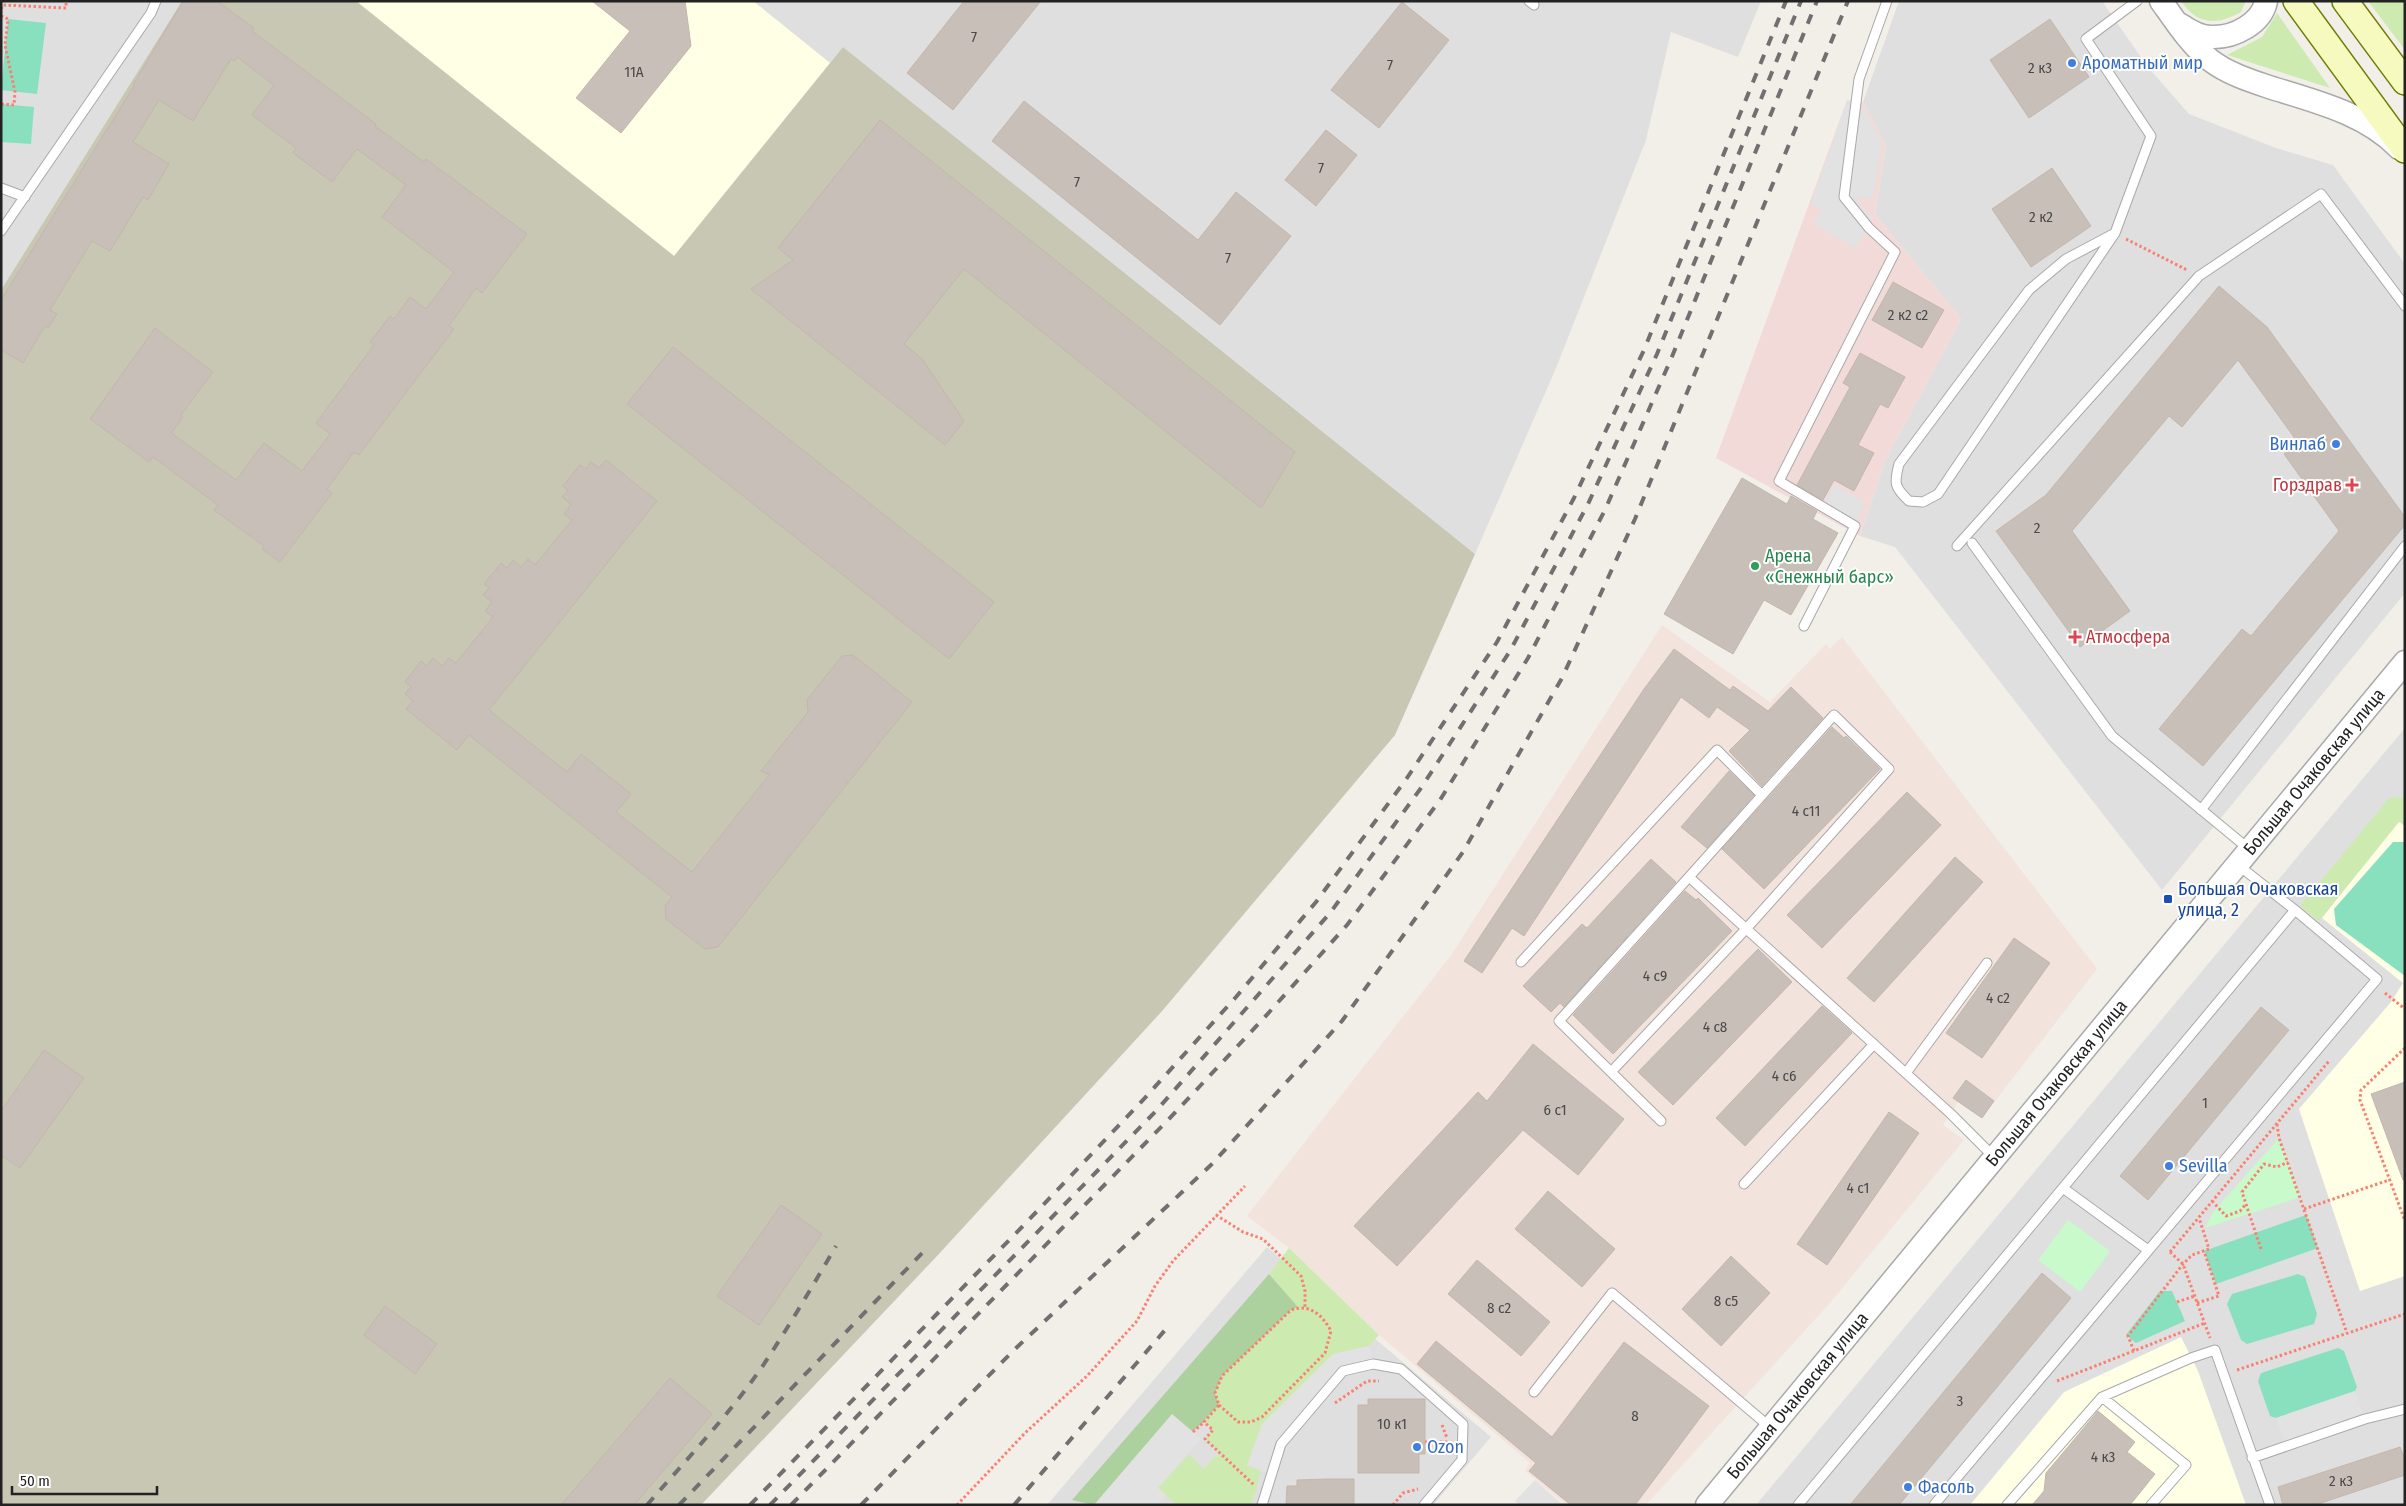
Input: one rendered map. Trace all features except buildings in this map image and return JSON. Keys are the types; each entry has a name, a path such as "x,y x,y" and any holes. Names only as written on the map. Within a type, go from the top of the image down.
{"main road":[{"path":"2296,1 2405,150"},
{"path":"2344,1 2405,82"}],"street":[{"path":"2161,1 2192,42 2218,65 2240,77 2338,109 2368,125 2394,143 2405,154"},
{"path":"2174,20 2193,33 2214,38 2236,33 2255,21 2266,1"},
{"name":"Большая Очаковская улица","path":"1707,1505 2405,662"}],"lane":[{"path":"1,231 151,13 156,1"},
{"path":"1804,626 1855,526 1779,481 1895,252 1869,228 1844,197 1859,79 1887,1"},
{"path":"2115,233 2066,259 2029,290 1899,464 1895,481 1898,491 1909,501 1923,502 1938,494 2115,233 2151,136 2086,40 2138,1"},
{"path":"1,188 25,198"},
{"path":"1957,546 2199,276 2321,194 2405,306"},
{"path":"1934,1505 2377,978 2296,910 2201,810 2106,728 1972,543"},
{"path":"2201,810 2405,546"},
{"path":"1611,1072 1746,928 1890,769 1834,715 1559,1021 1611,1072 1661,1121"},
{"path":"1521,962 1717,750 1762,795"},
{"path":"1689,877 1906,1073 1995,1158"},
{"path":"1798,1505 2296,910"},
{"path":"1906,1073 1986,963"},
{"path":"1744,1184 1874,1044"},
{"path":"2062,1188 2148,1250"},
{"path":"1534,1392 1612,1293 1771,1428"},
{"path":"2007,1505 2102,1397 2215,1350 2270,1505"},
{"path":"1264,1500 1281,1444 1343,1371 1373,1364 1401,1369 1463,1424 1462,1460 1424,1505"},
{"path":"2102,1397 2186,1465 2151,1505"},
{"path":"2252,1458 2365,1419 2405,1409"}],"path":[{"path":"2,5 66,8 66,1"},
{"path":"1,16 8,19 5,45 15,92 14,105 1,104"},
{"path":"2115,233 2199,276"},
{"path":"2386,993 2405,1009"},
{"path":"2405,1048 2360,1090 2360,1100 2405,1221"},
{"path":"2277,1123 2279,1138 2347,1333"},
{"path":"2261,1249 2242,1192 2264,1164 2277,1167 2288,1162"},
{"path":"2304,1209 2390,1180"},
{"path":"957,1505 1025,1433 1087,1376 1137,1321 1155,1286 1173,1261 1245,1186"},
{"path":"2212,1201 2226,1216 2240,1211 2246,1204"},
{"path":"1216,1215 1243,1232 1263,1239 1300,1276 1305,1291 1305,1308"},
{"path":"2134,1351 2128,1336 2183,1264 2192,1255 2209,1249 2199,1217"},
{"path":"2157,1240 2183,1264 2215,1350"},
{"path":"2170,1252 2176,1245"},
{"path":"2197,1303 2219,1296 2204,1251"},
{"path":"2177,1302 2195,1296"},
{"path":"1298,1307 1313,1310 1324,1319 1331,1331 1325,1353 1315,1366 1262,1417 1251,1422 1238,1422 1219,1406 1215,1392 1222,1376 1291,1310 1298,1307"},
{"path":"2224,1374 2405,1314"},
{"path":"2054,1382 2205,1323"},
{"path":"1331,1404 1367,1381 1382,1381"},
{"path":"1193,1432 1219,1406"},
{"path":"1204,1422 1213,1430 1204,1439 1264,1500"},
{"path":"1441,1422 1448,1447"},
{"path":"1425,1442 1448,1442"},
{"path":"1393,1505 1403,1493 1423,1488"}],"shaded area":[{"path":"1,1 182,1 1,290"},
{"path":"182,1 356,1 674,256 843,47 1475,554 1395,735 1163,1010 937,1256 701,1505 1,1505 1,290"},
{"path":"356,1 753,1 830,63 674,256"},
{"path":"753,1 1761,1 1738,57 1671,32 1646,140 1556,368 1475,554 843,47 830,63"},
{"path":"1899,1 2102,1 2147,66 2189,114 2276,148 2333,165 2405,264 2405,593 2162,890 1895,547 1860,536 1885,461 1961,319 1875,214 1886,145 1863,102"},
{"path":"1847,100 1863,102 1886,145 1875,214 1961,319 1885,461 1860,536 1716,458"},
{"path":"1847,101 1860,103 1882,142 1873,199 1859,197 1859,205 1873,219 1855,248 1814,224 1821,210 1811,204"},
{"path":"1834,484 1864,502 1857,525 1823,504"},
{"path":"1662,625 1770,702 1826,644 1830,649 1842,637 2097,969 1982,1118 1958,1102 1943,1125 1964,1140 1830,1303 1646,1505 1566,1505 1525,1471 1530,1463 1379,1335 1289,1248 1247,1216 1452,954"},
{"path":"2405,728 2405,1505 1756,1505 2274,885"},
{"path":"2399,821 2405,826 2405,1276 2360,1291 2299,1109 2391,1002 2403,983 2322,918"},
{"path":"1267,1247 1491,1437 1433,1505 1047,1505"},
{"path":"2181,1337 2198,1371 2246,1505 1970,1505 2064,1392"},
{"path":"1369,1346 1373,1364 1343,1371 1281,1444 1270,1474 1247,1465 1262,1424 1333,1354"},
{"path":"2355,1391 2365,1419 2286,1446 2276,1418"},
{"path":"1172,1414 1201,1439 1158,1488 1166,1495 1157,1505 1094,1505"},
{"path":"1535,1480 1563,1505 1519,1505 1515,1501"}],"green space":[{"path":"2181,1 2246,1 2241,12 2224,19 2208,21 2194,15"},
{"path":"2368,1 2405,1 2405,50"},
{"path":"2277,13 2330,88 2227,55 2262,37"},
{"path":"8,19 46,23 37,94 1,90"},
{"path":"1,104 34,107 31,144 1,142"},
{"path":"2405,797 2405,826 2399,822 2319,921 2300,906 2389,798"},
{"path":"2393,842 2405,842 2405,976 2336,925 2334,909"},
{"path":"2279,1138 2301,1197 2205,1228 2214,1211"},
{"path":"2306,1215 2318,1248 2216,1284 2204,1251"},
{"path":"2068,1220 2110,1251 2080,1292 2038,1260"},
{"path":"1289,1248 1379,1335 1369,1346 1333,1354 1247,1465 1261,1470 1252,1505 1176,1505 1158,1488 1189,1454 1204,1469 1214,1457 1221,1456 1205,1439 1213,1430 1204,1422 1219,1405 1215,1393 1222,1376 1291,1310 1298,1307 1269,1274"},
{"path":"1269,1274 1298,1307 1291,1310 1222,1376 1215,1393 1219,1405 1193,1432 1172,1415 1094,1505 1072,1500"},
{"path":"2298,1274 2305,1277 2317,1314 2314,1324 2247,1344 2241,1340 2227,1304 2232,1294"},
{"path":"2160,1291 2172,1291 2185,1321 2136,1343 2126,1335"},
{"path":"2338,1348 2344,1351 2357,1387 2355,1391 2276,1418 2270,1416 2258,1381 2261,1373"}],"railway":[{"path":"750,1505 1022,1227 1143,1100 1236,997 1316,902 1407,778 1497,642 1574,498 1644,350 1786,1"},
{"path":"770,1505 1156,1111 1330,913 1421,788 1510,651 1588,504 1657,354 1801,1"},
{"path":"791,1505 1168,1120 1264,1018 1347,925 1440,800 1528,658 1605,510 1671,359 1817,1"},
{"path":"861,1505 1015,1349 1212,1164 1342,1021 1463,852 1562,678 1635,519 1848,1"},
{"path":"647,1505 706,1438 749,1385 781,1337 836,1246"},
{"path":"679,1505 927,1248"},
{"path":"1014,1505 1166,1329"}],"place":[{"name":"Ароматный мир","path":"2072,63"},
{"name":"Винлаб","path":"2336,444"},
{"name":"Горздрав","path":"2352,485"},
{"name":"Арена «Снежный барс»","path":"1755,566"},
{"name":"Атмосфера","path":"2075,637"},
{"name":"Большая Очаковская улица, 2","path":"2168,899"},
{"name":"Sevilla","path":"2169,1166"},
{"name":"Ozon","path":"1417,1447"},
{"name":"Фасоль","path":"1908,1487"}]}
